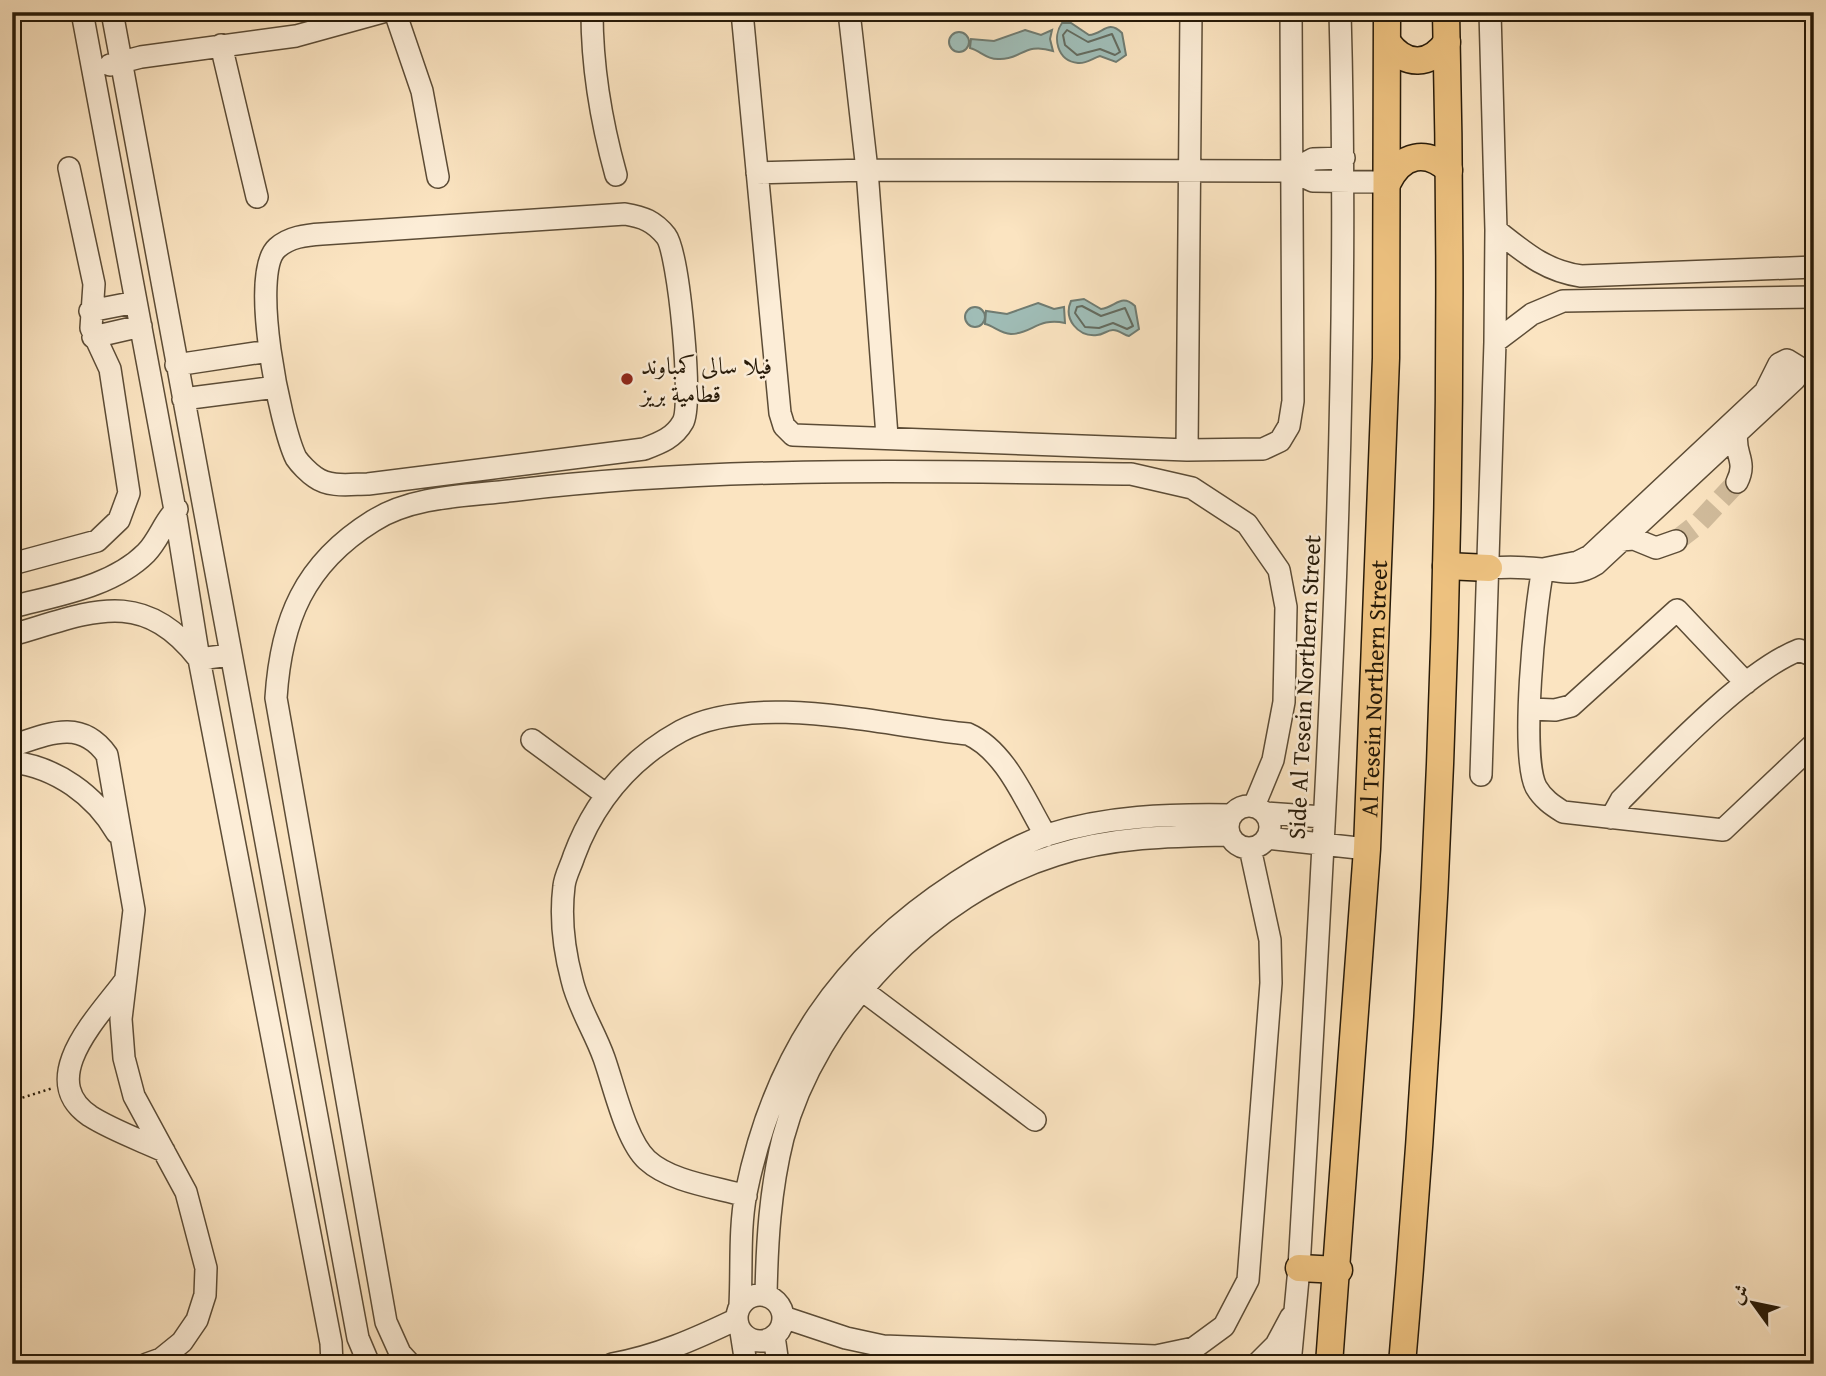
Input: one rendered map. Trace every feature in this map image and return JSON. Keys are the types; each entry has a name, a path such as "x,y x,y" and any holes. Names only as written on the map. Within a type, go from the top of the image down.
{"main road":[{"name":"Al Tesein Northern Street","path":"1329,1364 1339,1270 1367,849 1386,358 1387,12"},
{"path":"1402,1364 1419,1149 1446,566 1450,367 1446,12"},
{"path":"1388,43 1406,60 1418,61 1430,59 1447,42"},
{"path":"1388,182 1395,168 1415,157 1437,160 1449,170"},
{"path":"1446,566 1489,568"},
{"path":"1299,1268 1339,1270"}],"street":[{"path":"82,12 175,510 199,659 331,1343 332,1363 367,1360 352,1311 112,12"},
{"path":"93,70 121,62 221,45 296,36 383,12"},
{"path":"395,12 422,91 438,177"},
{"path":"592,12 596,81 604,132 616,175"},
{"path":"742,12 780,414 784,426 793,435 887,436 1187,450 1263,449 1280,441 1289,425 1293,401 1291,12"},
{"path":"849,12 866,170 887,436"},
{"path":"1187,450 1192,170 1191,12"},
{"name":"Side Al Tesein Northern Street","path":"1290,1364 1299,1268 1338,564 1345,182 1340,12"},
{"path":"1480,775 1495,342 1496,230 1490,12"},
{"path":"221,45 257,197"},
{"path":"1291,171 1313,159 1344,158"},
{"path":"12,564 97,541 119,520 129,492 110,369 104,352 93,337 90,311 94,293 92,275 69,168"},
{"path":"757,173 866,170 1291,171 1313,181 1388,182"},
{"path":"625,214 648,218 668,238 676,267 689,396 684,421 668,440 644,449 338,485 317,478 297,459 276,387 269,351 264,274 275,249 297,236 625,214"},
{"path":"1496,230 1537,263 1558,273 1581,276 1814,267"},
{"path":"1495,342 1532,314 1563,301 1814,297"},
{"path":"90,311 136,302"},
{"path":"93,337 141,326"},
{"path":"176,365 269,351"},
{"path":"1489,568 1543,569 1578,562 1590,556 1765,392 1779,364 1787,360 1795,362 1800,368 1795,379 1582,573 1565,575 1543,569"},
{"path":"183,400 276,387"},
{"path":"1737,433 1735,443 1743,464 1737,482"},
{"path":"410,1364 400,1353 386,1322 276,698 279,654 291,614 309,580 338,547 375,520 426,501 551,486 745,473 1131,474 1192,488 1247,524 1279,570 1286,607 1284,702 1260,809 1270,826 1259,843 1270,940 1271,983 1248,1280 1224,1325 1194,1348 1156,1356 883,1346 778,1326 760,1341 739,1319"},
{"path":"12,607 75,590 125,569 154,543 175,510 202,504"},
{"path":"1620,540 1634,539 1656,548 1676,541"},
{"path":"1543,569 1536,602 1531,768 1535,786 1547,803 1563,813 1723,830 1814,744"},
{"path":"12,635 105,610 133,612 159,621 182,637 199,659"},
{"path":"1531,709 1555,710 1571,706 1677,610 1746,683"},
{"path":"1611,818 1621,800 1746,683 1782,656 1799,650 1814,656"},
{"path":"199,659 230,655"},
{"path":"746,1196 665,1172 646,1159 633,1140 602,1052 572,984 563,933 564,884 586,823 605,794 637,762 682,730 736,713 794,712 968,734 985,741 997,755 1046,836"},
{"path":"12,746 57,730 69,730 80,732 100,745 107,755 134,910 121,1019 124,1058 134,1096 186,1192 206,1268 205,1295 197,1320 182,1342 161,1359 147,1364"},
{"path":"532,740 605,794"},
{"path":"12,762 41,769 80,790 96,805 122,841"},
{"path":"1230,825 1241,807 1323,817"},
{"path":"746,1364 739,1319 746,1196 763,1129 794,1053 846,975 911,912 990,861 1046,836 1107,821 1172,814 1230,825"},
{"path":"1230,825 1237,845 1259,843 1367,849"},
{"path":"766,1296 771,1195 783,1137 800,1087 833,1028 862,990 917,933 978,890 1054,855 1123,839 1230,825"},
{"path":"125,980 71,1059 69,1083 78,1105 90,1116 164,1152"},
{"path":"862,990 1035,1121"},
{"path":"612,1364 644,1358 683,1345 739,1319 752,1296 766,1296 778,1304 778,1364"},
{"path":"1257,1364 1276,1345 1296,1309"}],"path":[{"path":"12,1101 69,1083"}],"water":[{"path":"1062,23 1071,23 1089,35 1109,27 1117,29 1122,33 1126,55 1116,62 1100,56 1084,63 1065,58 1057,41"},
{"path":"1025,30 1041,35 1052,30 1050,39 1053,51 1036,48 1007,58 995,59 970,48 971,39 994,41"},
{"path":"959,32 966,35 969,42 966,49 959,52 952,49 949,42 952,35"},
{"path":"1084,299 1101,309 1122,301 1130,302 1135,306 1139,329 1129,336 1113,330 1090,335 1078,330 1071,320 1069,308 1071,301"},
{"path":"1038,303 1054,309 1064,307 1065,323 1048,322 1011,334 985,324 986,311 1007,314"},
{"path":"975,307 982,310 985,317 982,324 975,327 968,324 965,317 968,310"}],"tunnel":[{"path":"1676,541 1698,524 1737,482"}],"place":[{"name":"فيلا سالى كمباوند قطامية بريز","path":"627,379"}]}
